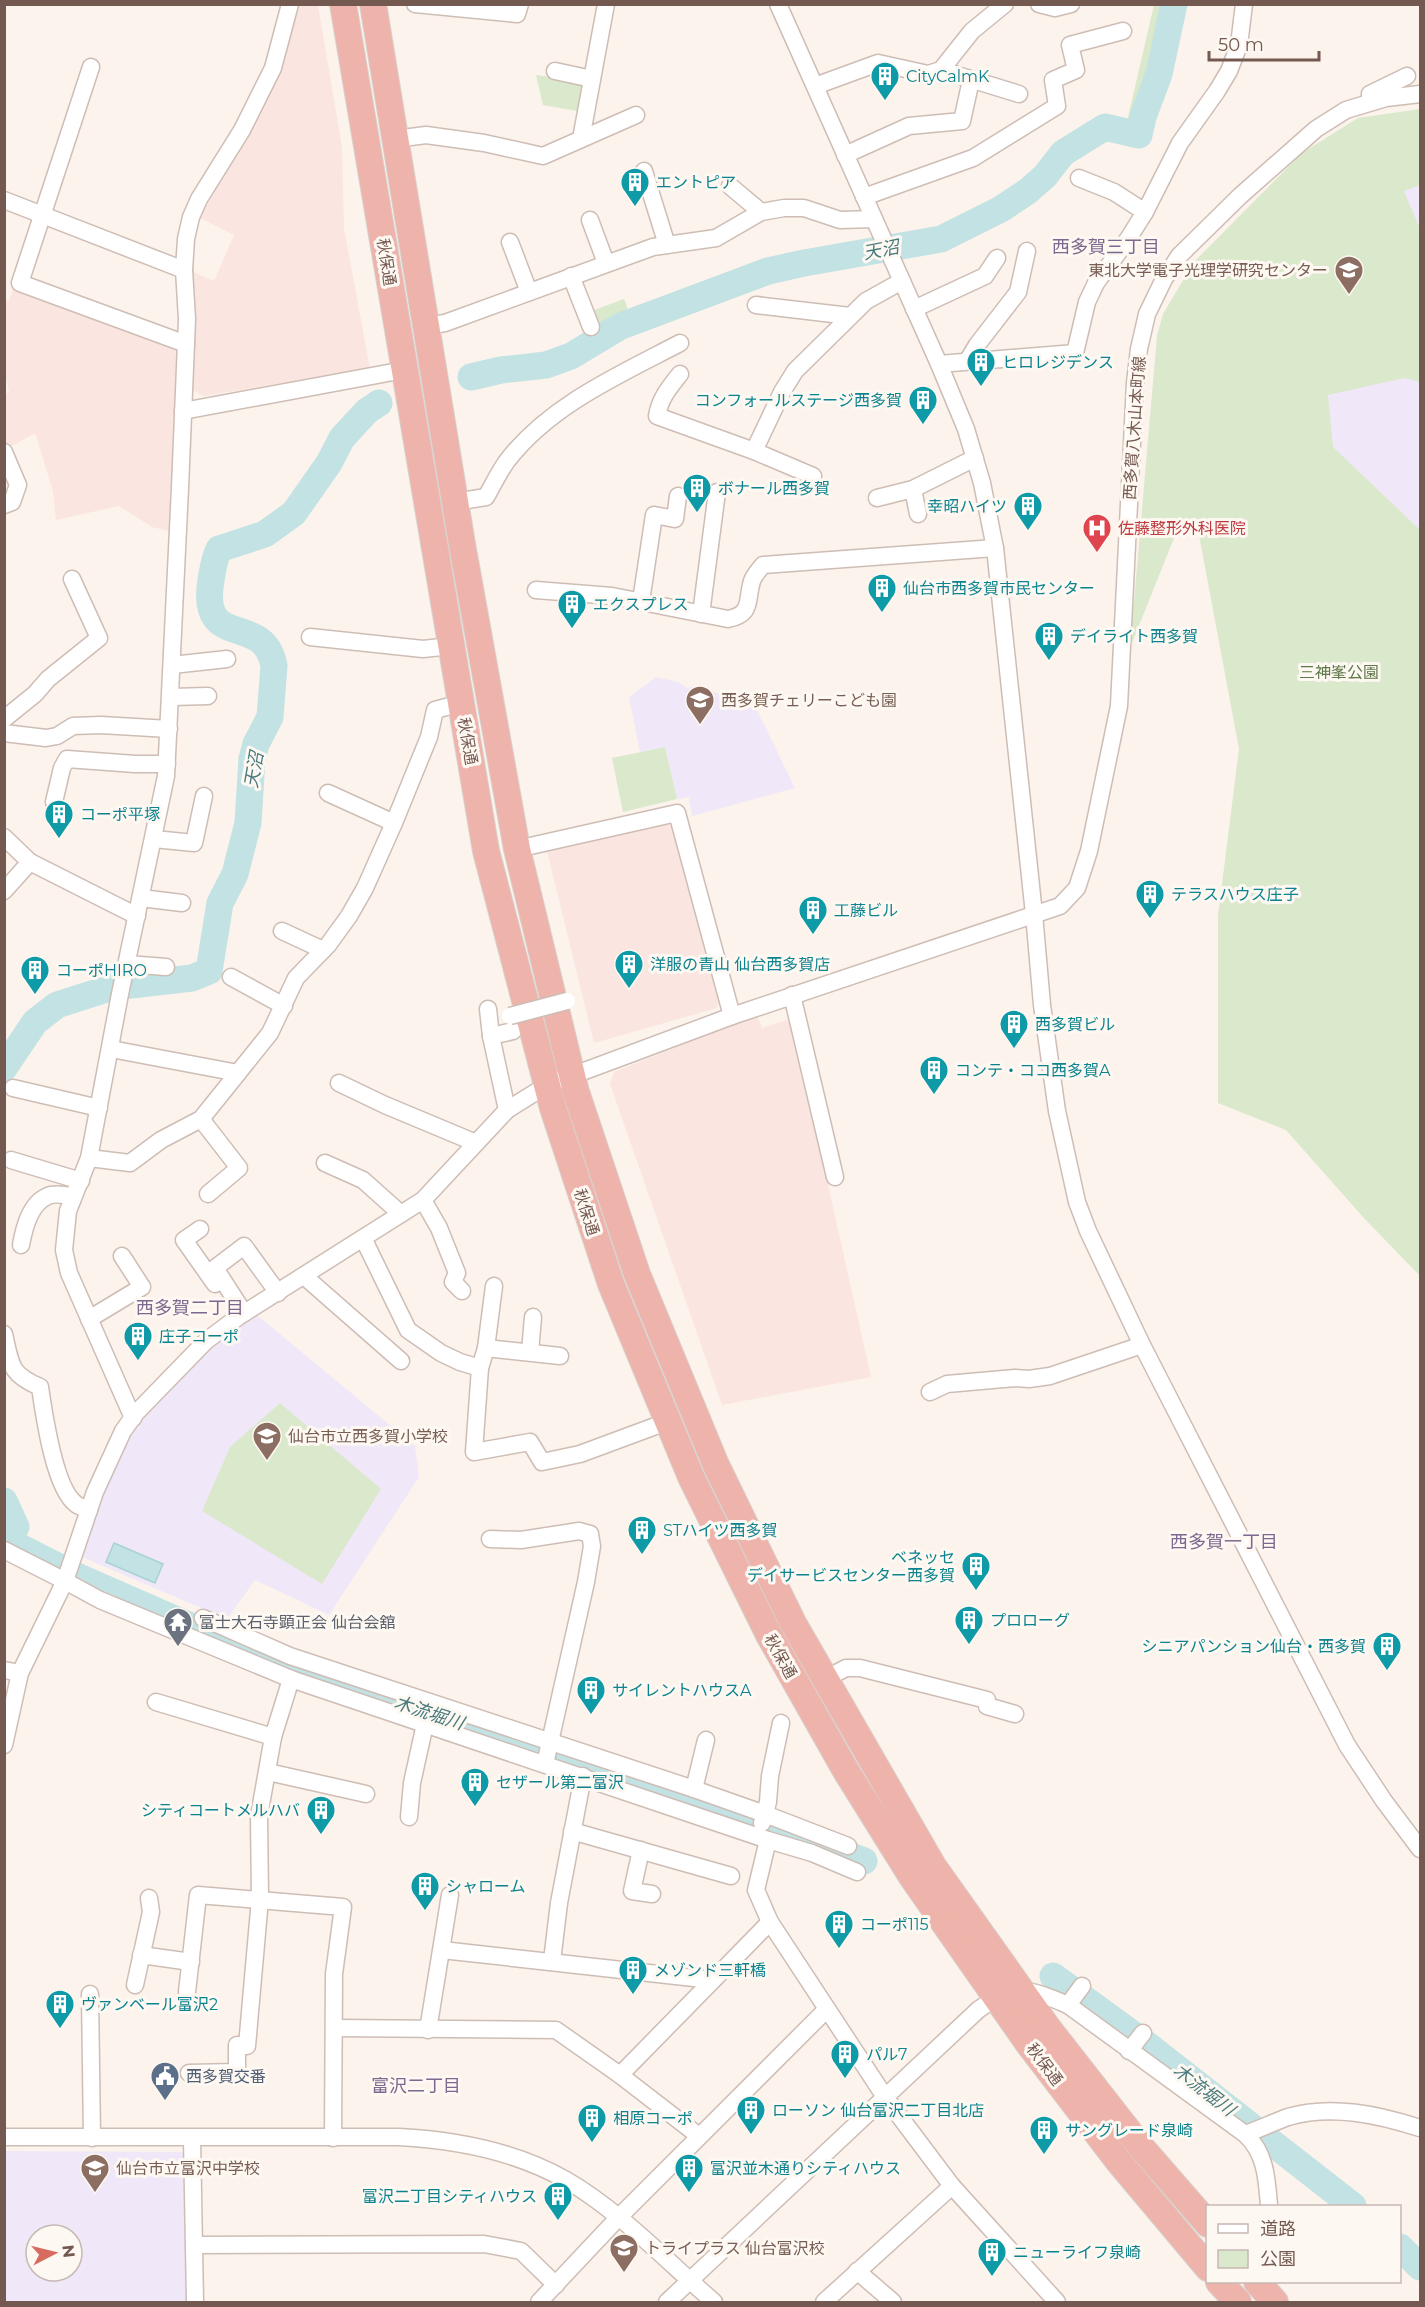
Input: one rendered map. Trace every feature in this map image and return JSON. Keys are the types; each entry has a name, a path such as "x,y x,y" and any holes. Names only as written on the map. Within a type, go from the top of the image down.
{"highway":[{"name":"秋保通","path":"344,4 404,370 518,1026 547,1085 610,1284 691,1477 780,1654 846,1771 912,1877 1008,1993 1206,2222"},
{"name":"秋保通","path":"373,4 455,502 517,849 573,1076 637,1274 716,1464 793,1623 825,1679 1008,1993 1119,2162 1206,2266"},
{"path":"1220,2283 1238,2302"}],"street":[{"path":"133,1418 69,1273 64,1250 64,1230 72,1196 89,1158 123,979 154,839 167,764 187,319 184,270 186,239 191,217 242,130 273,68 291,4"},
{"path":"415,4 517,14 520,4"},
{"path":"581,139 606,4"},
{"path":"778,4 939,364 966,429 982,483 995,548 1042,1005 1053,1084 1073,1188 1088,1231 1142,1344 1347,1744 1384,1801 1420,1849"},
{"path":"815,86 878,63 928,74 941,70 972,31 1005,4"},
{"path":"1039,4 1054,8 1071,4"},
{"path":"939,364 1075,353 1086,302 1096,283 1145,212 1180,143 1229,71 1239,45 1244,4"},
{"path":"864,198 973,158 1058,106 1053,80 1076,70 1070,45 1123,31"},
{"path":"91,67 20,283 186,344"},
{"path":"941,70 1019,94"},
{"path":"555,71 592,79"},
{"path":"1370,102 1370,94 1407,76"},
{"path":"844,155 909,126 962,121 971,80"},
{"name":"西多賀八木山本町線","path":"4,1745 12,1672 65,1580 89,1510 123,1431 206,1341 241,1315 423,1200 507,1110 547,1085 792,995 1060,906 1077,888 1100,803 1117,716 1135,383 1139,349 1147,314 1164,279 1179,256 1240,196 1316,129 1346,110 1386,98 1420,94"},
{"path":"395,139 426,135 484,143 543,156 636,115"},
{"path":"644,171 667,245"},
{"path":"1079,177 1114,192 1145,212"},
{"path":"729,186 761,212"},
{"path":"4,200 184,270"},
{"path":"426,326 445,323 653,247 716,238 761,212 784,208 804,208 840,220 873,219"},
{"path":"590,220 606,263"},
{"path":"510,242 529,292"},
{"path":"968,360 1018,292 1027,251"},
{"path":"914,309 985,276 997,258"},
{"path":"571,276 591,327"},
{"path":"754,451 782,392 795,371 866,300 902,281"},
{"path":"756,305 850,316"},
{"path":"455,502 486,497 507,461 530,437 563,409 600,384 680,343"},
{"path":"183,411 404,370"},
{"path":"680,374 666,390 659,404 657,416 754,451 813,476"},
{"path":"4,452 18,485 12,502 4,505"},
{"path":"877,498 913,489 975,458"},
{"path":"913,489 918,514"},
{"path":"701,615 717,492"},
{"path":"641,601 654,515 675,519 678,496"},
{"path":"536,590 612,596 728,619 741,616 747,609 753,579 763,565 995,548"},
{"path":"4,719 35,694 48,679 99,638 72,579"},
{"path":"310,637 423,649 451,646"},
{"path":"172,665 227,658"},
{"path":"171,697 208,696"},
{"path":"89,1158 130,1163 161,1140 201,1119 270,1033 296,978 323,950 349,916 365,888 394,823 429,737 435,710 461,703"},
{"path":"4,734 46,738 57,736 73,726 101,725 169,729"},
{"path":"54,802 62,768 67,759 167,764"},
{"path":"328,793 394,823"},
{"path":"154,839 194,843 204,796"},
{"path":"517,849 677,813 732,1016"},
{"path":"4,837 30,862 137,916"},
{"path":"4,891 30,862"},
{"path":"141,898 182,903"},
{"path":"282,931 323,950"},
{"path":"123,979 166,967"},
{"path":"231,977 284,1006"},
{"path":"792,995 836,1177"},
{"path":"491,1036 518,1026 567,1001"},
{"path":"488,1009 491,1036 507,1110"},
{"path":"111,1049 238,1072"},
{"path":"339,1083 476,1143"},
{"path":"13,1088 99,1108"},
{"path":"201,1119 239,1168 208,1194"},
{"path":"11,1160 81,1180"},
{"path":"325,1163 363,1180 401,1214"},
{"path":"21,1245 24,1228 34,1206 49,1195 72,1196"},
{"path":"423,1200 439,1228 456,1273 453,1282 462,1292"},
{"path":"200,1229 184,1240 241,1315"},
{"path":"363,1238 408,1330 441,1353 480,1368"},
{"path":"241,1315 214,1268 244,1246 278,1293"},
{"path":"89,1319 142,1287 122,1256"},
{"path":"304,1276 401,1361"},
{"path":"494,1286 486,1348 480,1368 474,1452 530,1442 542,1462 580,1454 669,1421"},
{"path":"530,1352 533,1317"},
{"path":"4,1334 15,1373 25,1381 40,1387 51,1448 64,1486 75,1503 89,1510"},
{"path":"930,1392 947,1384 1050,1376 1142,1344"},
{"path":"486,1348 560,1356"},
{"path":"490,1539 521,1540 579,1531 590,1534 592,1546 586,1582 548,1752"},
{"path":"4,1550 100,1600 200,1624 290,1656 548,1752 583,1776 763,1827 848,1846"},
{"path":"200,1624 291,1679 367,1696 425,1724 548,1752 694,1790 813,1853 857,1872"},
{"path":"825,1679 846,1668 860,1668 987,1700 987,1706 1015,1714"},
{"path":"189,2073 237,2072 237,2046 247,2046 260,1899 259,1816 273,1737 291,1679"},
{"path":"156,1702 273,1737"},
{"path":"781,1723 763,1827 756,1890 770,1922 885,2097 952,2186 1057,2302"},
{"path":"409,1817 412,1783 425,1724"},
{"path":"694,1790 706,1740"},
{"path":"268,1772 366,1794"},
{"path":"552,1962 572,1831 583,1776"},
{"path":"572,1831 731,1876"},
{"path":"640,1850 632,1891 652,1894"},
{"path":"187,1992 198,1895 343,1907 334,1974 333,2138"},
{"path":"428,2030 450,1895"},
{"path":"135,1985 151,1912 149,1898"},
{"path":"620,2074 770,1922"},
{"path":"442,1950 712,1980"},
{"path":"141,1955 191,1962"},
{"path":"667,2302 978,2010 1008,1993 1074,1996 1247,2133 1260,2155 1267,2178 1269,2205"},
{"path":"90,1994 92,2138"},
{"path":"539,2302 618,2218 827,2009"},
{"path":"335,2028 555,2030 620,2074 699,2136"},
{"path":"1247,2133 1287,2118 1337,2111 1386,2117 1420,2128"},
{"path":"4,2138 399,2137 436,2139 483,2148 528,2162 566,2179 618,2218 714,2302"},
{"path":"192,2138 195,2302"},
{"path":"824,2302 952,2186"},
{"path":"195,2245 484,2244 521,2251 556,2285"},
{"path":"857,2271 893,2302"}],"shaded area":[{"path":"296,5 318,5 342,147 344,228 370,369 203,396 190,388 189,270 214,281 234,235 200,218 248,132"},
{"name":"東北大学電子光理学研究センター","path":"1420,116 1420,571 1316,456 1306,154"},
{"path":"14,286 179,346 173,532 152,527 119,506 56,520 53,491 35,433 7,449 5,395 9,391 5,374 5,301 9,300"},
{"name":"西多賀チェリーこども園","path":"656,677 679,682 687,688 696,686 755,706 795,788 692,816 689,797 677,799 665,747 640,752 629,697"},
{"path":"664,823 675,829 721,996 717,1008 594,1043 547,851"},
{"path":"757,1015 762,1028 787,1020 793,1028 871,1377 722,1405 610,1084 614,1072"},
{"name":"仙台市立西多賀小学校","path":"257,1315 415,1446 419,1477 329,1615 255,1580 227,1619 82,1557 103,1493 129,1435 209,1350 234,1329"},
{"name":"仙台市立富沢中学校","path":"5,2151 184,2152 186,2302 5,2302"}],"green space":[{"path":"1154,5 1171,5 1137,129 1126,126"},
{"path":"536,75 579,81 582,86 577,111 543,105"},
{"name":"三神峯公園","path":"1420,109 1420,185 1404,191 1420,229 1420,382 1404,378 1328,395 1333,447 1420,530 1420,1276 1363,1217 1286,1130 1218,1103 1218,916 1239,749 1197,524 1180,523 1130,648 1157,336 1163,314 1194,262 1302,153 1358,118"},
{"path":"624,299 630,315 597,329 589,312"},
{"path":"665,747 677,799 623,812 612,758"},
{"path":"280,1403 381,1489 322,1584 202,1511 230,1447"}],"water":[{"path":"114,1543 163,1564 155,1583 106,1562"}],"waterway":[{"name":"天沼","path":"471,377 501,370 546,365 571,356 621,326 768,271 941,239 1001,209 1028,191 1045,176 1063,153 1105,127 1139,135 1143,117 1159,74 1174,4"},
{"name":"天沼","path":"4,1068 35,1022 57,1005 113,987 192,978 209,971 220,903 235,874 248,823 252,759 256,744 270,717 274,666 268,649 258,639 223,625 214,616 210,602 211,580 216,557 219,549 265,534 294,513 329,463 342,438 367,411 379,403"},
{"name":"天沼","path":"4,1501 16,1527 4,1536"},
{"name":"木流堀川","path":"4,1539 79,1577 216,1637 311,1674 768,1825 864,1861"},
{"name":"木流堀川","path":"1053,1976 1146,2044 1352,2205"},
{"name":"木流堀川","path":"1401,2248 1420,2267"}],"place":[{"name":"CityCalmK","path":"885,102"},
{"name":"エントピア","path":"635,208"},
{"name":"東北大学電子光理学研究センター","path":"1349,296"},
{"name":"ヒロレジデンス","path":"981,388"},
{"name":"コンフォールステージ西多賀","path":"923,426"},
{"name":"ボナール西多賀","path":"697,514"},
{"name":"幸昭ハイツ","path":"1028,532"},
{"name":"佐藤整形外科医院","path":"1097,554"},
{"name":"仙台市西多賀市民センター","path":"882,614"},
{"name":"エクスプレス","path":"572,630"},
{"name":"デイライト西多賀","path":"1049,662"},
{"name":"西多賀チェリーこども園","path":"700,726"},
{"name":"コーポ平塚","path":"59,840"},
{"name":"テラスハウス庄子","path":"1150,920"},
{"name":"工藤ビル","path":"813,936"},
{"name":"洋服の青山 仙台西多賀店","path":"629,990"},
{"name":"コーポHIRO","path":"35,996"},
{"name":"西多賀ビル","path":"1014,1050"},
{"name":"コンテ・ココ西多賀A","path":"934,1096"},
{"name":"庄子コーポ","path":"138,1362"},
{"name":"仙台市立西多賀小学校","path":"267,1462"},
{"name":"STハイツ西多賀","path":"642,1556"},
{"name":"ベネッセ デイサービスセンター西多賀","path":"976,1592"},
{"name":"プロローグ","path":"969,1646"},
{"name":"富士大石寺顕正会 仙台会舘","path":"178,1648"},
{"name":"シニアパンション仙台・西多賀","path":"1387,1672"},
{"name":"サイレントハウスA","path":"591,1716"},
{"name":"セザール第二富沢","path":"475,1808"},
{"name":"シティコートメルハバ","path":"321,1836"},
{"name":"シャローム","path":"425,1912"},
{"name":"コーポ115","path":"839,1950"},
{"name":"メゾンド三軒橋","path":"633,1996"},
{"name":"ヴァンベール富沢2","path":"60,2030"},
{"name":"パル7","path":"845,2080"},
{"name":"西多賀交番","path":"165,2102"},
{"name":"ローソン 仙台富沢二丁目北店","path":"751,2136"},
{"name":"相原コーポ","path":"592,2144"},
{"name":"サングレード泉崎","path":"1044,2156"},
{"name":"仙台市立富沢中学校","path":"95,2194"},
{"name":"富沢並木通りシティハウス","path":"689,2194"},
{"name":"富沢二丁目シティハウス","path":"558,2222"},
{"name":"トライプラス 仙台富沢校","path":"624,2274"},
{"name":"ニューライフ泉崎","path":"992,2278"}],"district":[{"name":"西多賀三丁目","path":"1106,247"},
{"name":"西多賀二丁目","path":"190,1308"},
{"name":"西多賀一丁目","path":"1224,1542"},
{"name":"富沢二丁目","path":"416,2086"}]}
